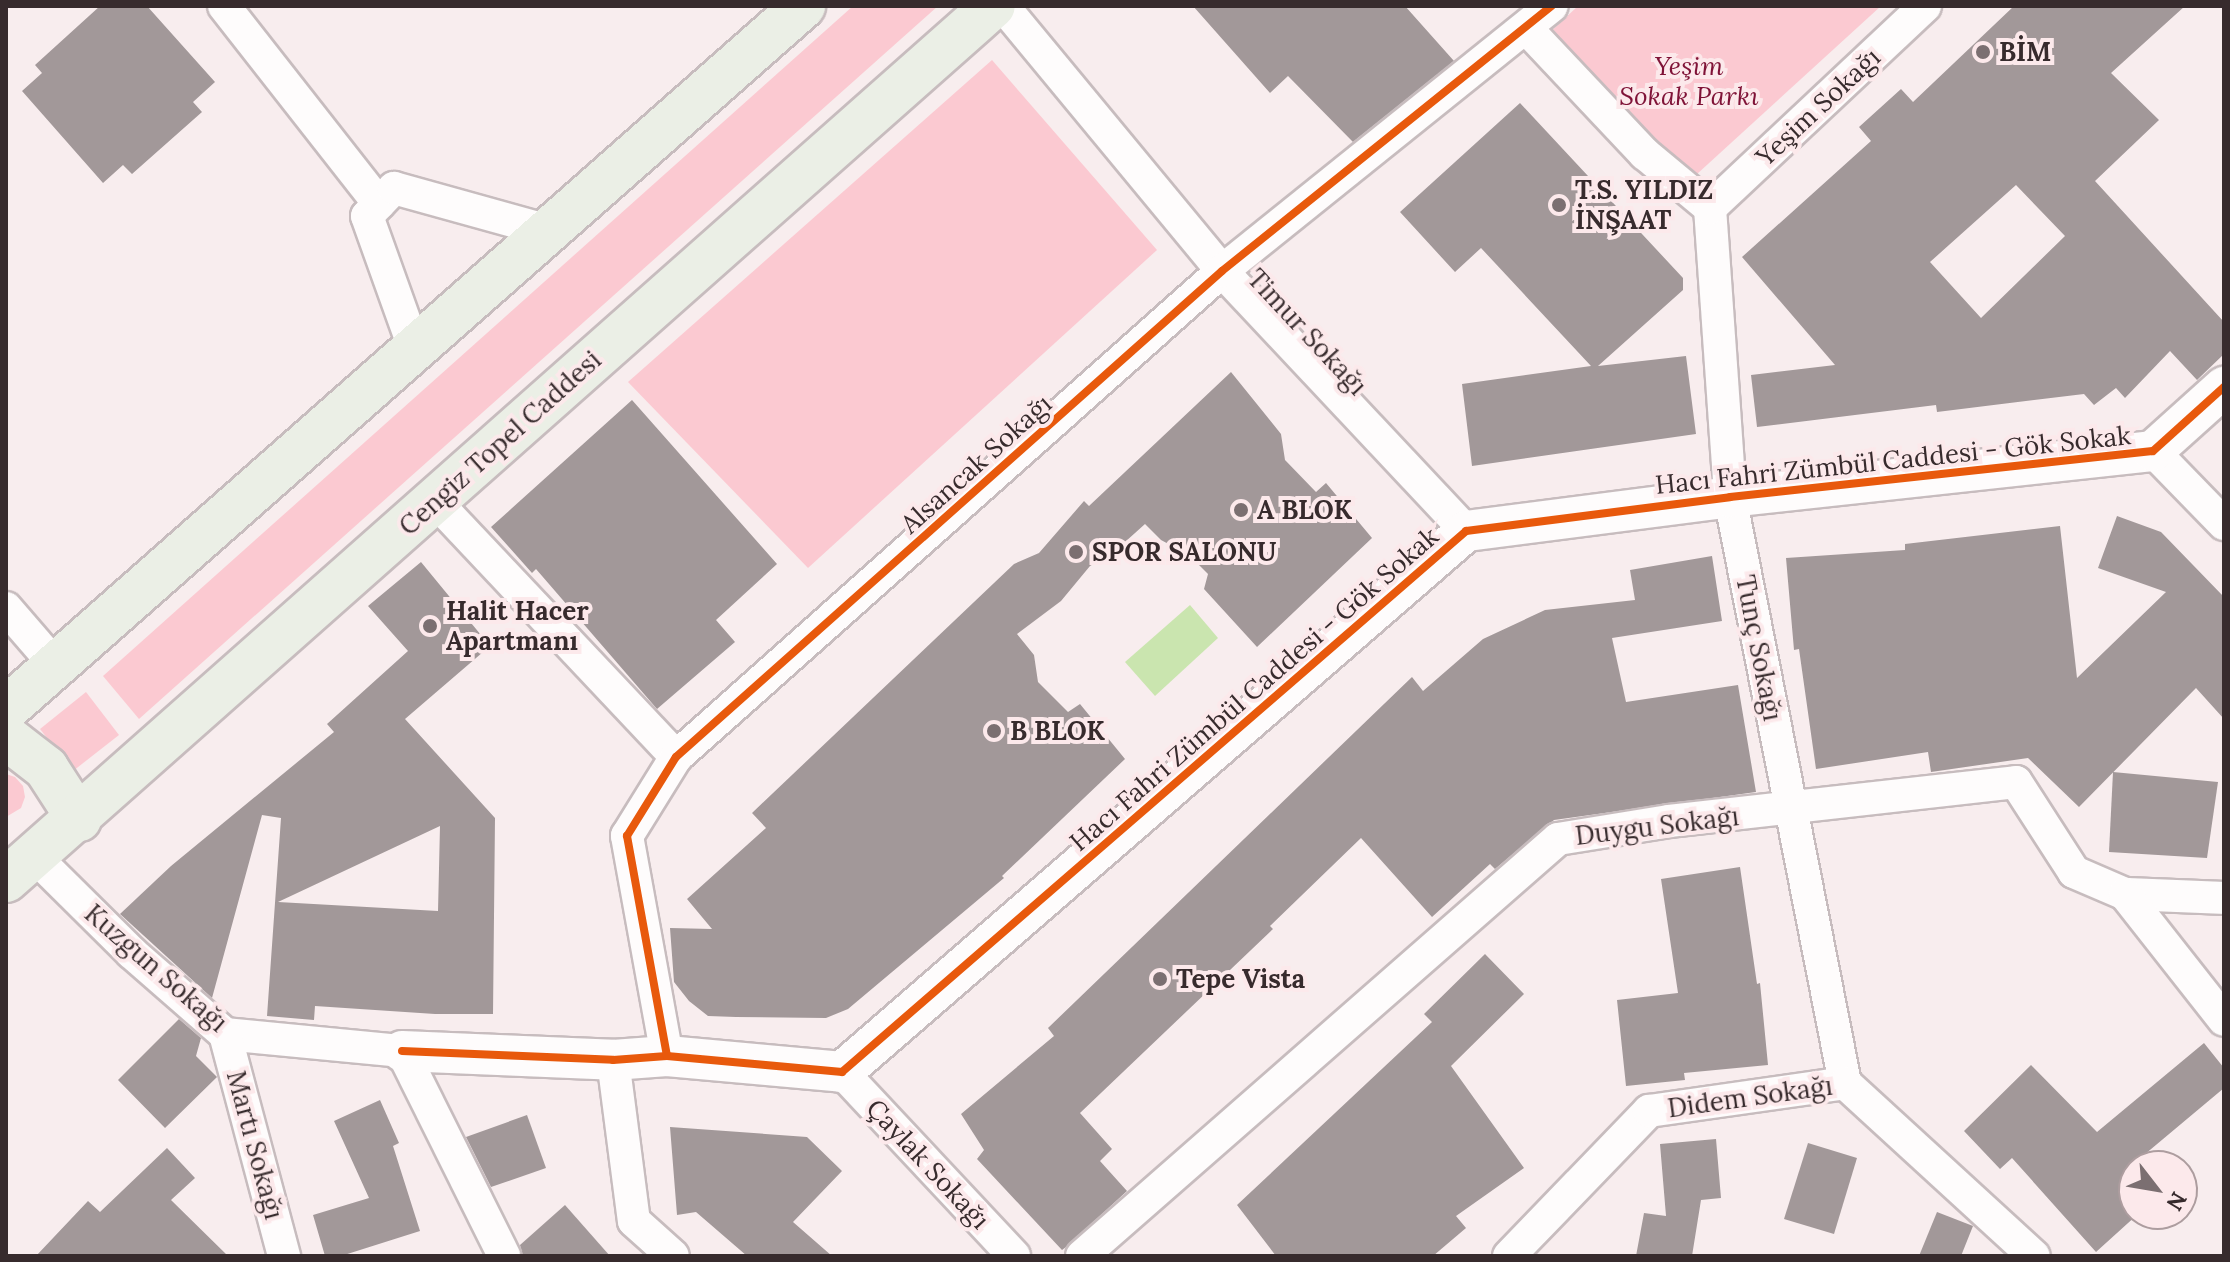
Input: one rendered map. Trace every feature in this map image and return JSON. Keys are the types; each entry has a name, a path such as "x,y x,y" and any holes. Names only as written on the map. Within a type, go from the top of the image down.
{"main road":[{"path":"6,709 803,6"},
{"name":"Cengiz Topel Caddesi","path":"16,868 79,819 993,6"},
{"path":"6,737 46,768 79,819"}],"street":[{"path":"224,6 379,204"},
{"name":"Timur Sokağı","path":"1003,6 1222,271 1466,531"},
{"name":"Alsancak Sokağı","path":"667,1056 627,836 676,757 1222,271 1552,6"},
{"name":"Yeşim Sokağı","path":"1710,208 1925,6"},
{"path":"1527,29 1645,154 1710,208"},
{"path":"415,350 367,216 394,188 549,231"},
{"name":"Tunç Sokağı","path":"1710,208 1730,497 1845,1083"},
{"name":"Hacı Fahri Zümbül Caddesi - Gök Sokak","path":"842,1072 1466,531 1730,497 2153,451 2224,387"},
{"path":"2153,451 2224,524"},
{"path":"435,501 676,757"},
{"path":"6,608 56,666"},
{"name":"Duygu Sokağı","path":"1082,1256 1558,839 1669,821 1789,810 2016,782 2074,872 2125,894 2224,1020"},
{"name":"Kuzgun Sokağı","path":"16,868 132,953 225,1034 402,1051"},
{"path":"2125,894 2224,898"},
{"name":"Martı Sokağı","path":"225,1034 284,1256"},
{"path":"504,1256 402,1051 613,1060 667,1056 842,1072"},
{"path":"613,1060 634,1221 673,1256"},
{"name":"Çaylak Sokağı","path":"842,1072 1014,1256"},
{"name":"Didem Sokağı","path":"1509,1256 1649,1111 1845,1083 2034,1256"}],"green space":[{"path":"853,6 938,6 139,719 103,676"},
{"name":"Yeşim Sokak Parkı","path":"1578,6 1881,6 1685,185 1548,34"},
{"path":"992,60 1157,250 808,568 628,382"},
{"path":"86,692 119,735 73,771 40,729"},
{"path":"6,774 15,777 23,786 25,797 21,808 6,817"}],"shaded area":[{"path":"1190,605 1218,638 1155,696 1125,662"}],"building":[{"path":"100,6 147,6 215,82 193,102 202,112 132,174 123,165 103,183 22,91 42,73 35,65"},
{"path":"1193,6 1405,6 1454,61 1353,142 1288,76 1270,93"},
{"path":"2014,6 2185,6 2111,73 2159,120 2095,181 2224,322 2224,354 2197,380 2170,351 2125,398 2116,388 2094,405 2084,394 1937,412 1936,405 1757,427 1751,375 1835,365 1742,257 1871,141 1859,127 1901,89 1913,102","holes":["2016,185 2065,236 1981,318 1930,262"]},
{"path":"1520,103 1683,278 1683,290 1598,366 1686,356 1696,434 1472,466 1462,384 1591,366 1481,248 1455,272 1400,212"},
{"path":"1231,372 1281,434 1285,460 1316,492 1326,483 1372,538 1257,647 1204,589 1208,574 1189,555 1161,540 1145,524 1115,551 1090,566 1061,601 1017,634 1034,655 1038,682 1068,712 1080,704 1125,759 1002,876 1004,878 848,1009 826,1018 708,1016 689,1001 674,982 670,928 712,929 687,899 766,828 752,813 1014,564 1039,553 1084,501 1089,506"},
{"path":"632,400 777,564 716,620 735,642 657,709 536,569 532,573 491,527"},
{"path":"2117,516 2161,532 2224,597 2224,719 2196,688 2079,807 2028,758 1931,772 1928,752 1816,769 1799,649 1794,650 1786,558 1905,550 1905,544 2060,526 2077,678 2166,592 2098,568"},
{"path":"1712,556 1722,621 1612,638 1626,702 1738,685 1756,792 1554,820 1495,869 1490,864 1432,917 1361,838 1270,926 1273,929 1080,1113 1112,1149 1100,1161 1127,1191 1062,1250 977,1159 984,1150 961,1114 1054,1036 1048,1028 1412,677 1423,691 1483,639 1545,610 1635,600 1630,570"},
{"path":"421,562 490,646 405,719 495,818 493,1014 435,1014 315,1006 314,1020 267,1016 281,818 262,815 212,998 120,914 171,866 334,732 327,724 408,651 368,606","holes":["440,826 438,911 278,902"]},
{"path":"2113,772 2218,782 2207,858 2109,852"},
{"path":"1740,867 1757,984 1760,983 1768,1065 1684,1073 1685,1080 1626,1086 1617,1000 1678,993 1661,879"},
{"path":"1485,954 1524,994 1451,1066 1524,1168 1456,1216 1466,1228 1433,1256 1276,1256 1237,1205 1432,1022 1424,1014"},
{"path":"179,1019 201,1038 196,1056 217,1077 165,1128 118,1080"},
{"path":"2204,1043 2224,1068 2224,1088 2150,1150 2118,1150 2120,1230 2096,1252 2012,1158 2000,1169 1964,1131 2031,1065 2097,1132"},
{"path":"380,1100 399,1143 393,1146 420,1231 341,1256 325,1256 313,1215 369,1198 334,1121"},
{"path":"527,1115 546,1168 491,1187 466,1137"},
{"path":"670,1127 807,1137 842,1171 793,1222 832,1256 747,1256 696,1212 677,1215"},
{"path":"1716,1139 1721,1198 1701,1200 1692,1256 1636,1256 1644,1213 1666,1216 1660,1144"},
{"path":"1808,1143 1857,1158 1834,1234 1784,1219"},
{"path":"167,1148 195,1178 171,1200 228,1256 36,1256 88,1201 100,1212"},
{"path":"565,1205 610,1256 523,1256 520,1245"},
{"path":"1937,1212 1973,1226 1961,1256 1919,1256"}],"cycle path":[{"path":"667,1056 627,836 676,757 1222,271 1552,6"},
{"path":"402,1051 613,1060 667,1056 842,1072 1466,531 1730,497 2153,451 2224,387"}],"place":[{"name":"BİM","path":"1983,52"},
{"name":"T.S. YILDIZ İNŞAAT","path":"1559,205"},
{"name":"A BLOK","path":"1241,510"},
{"name":"SPOR SALONU","path":"1076,552"},
{"name":"Halit Hacer Apartmanı","path":"430,626"},
{"name":"B BLOK","path":"994,731"},
{"name":"Tepe Vista","path":"1160,979"}]}
